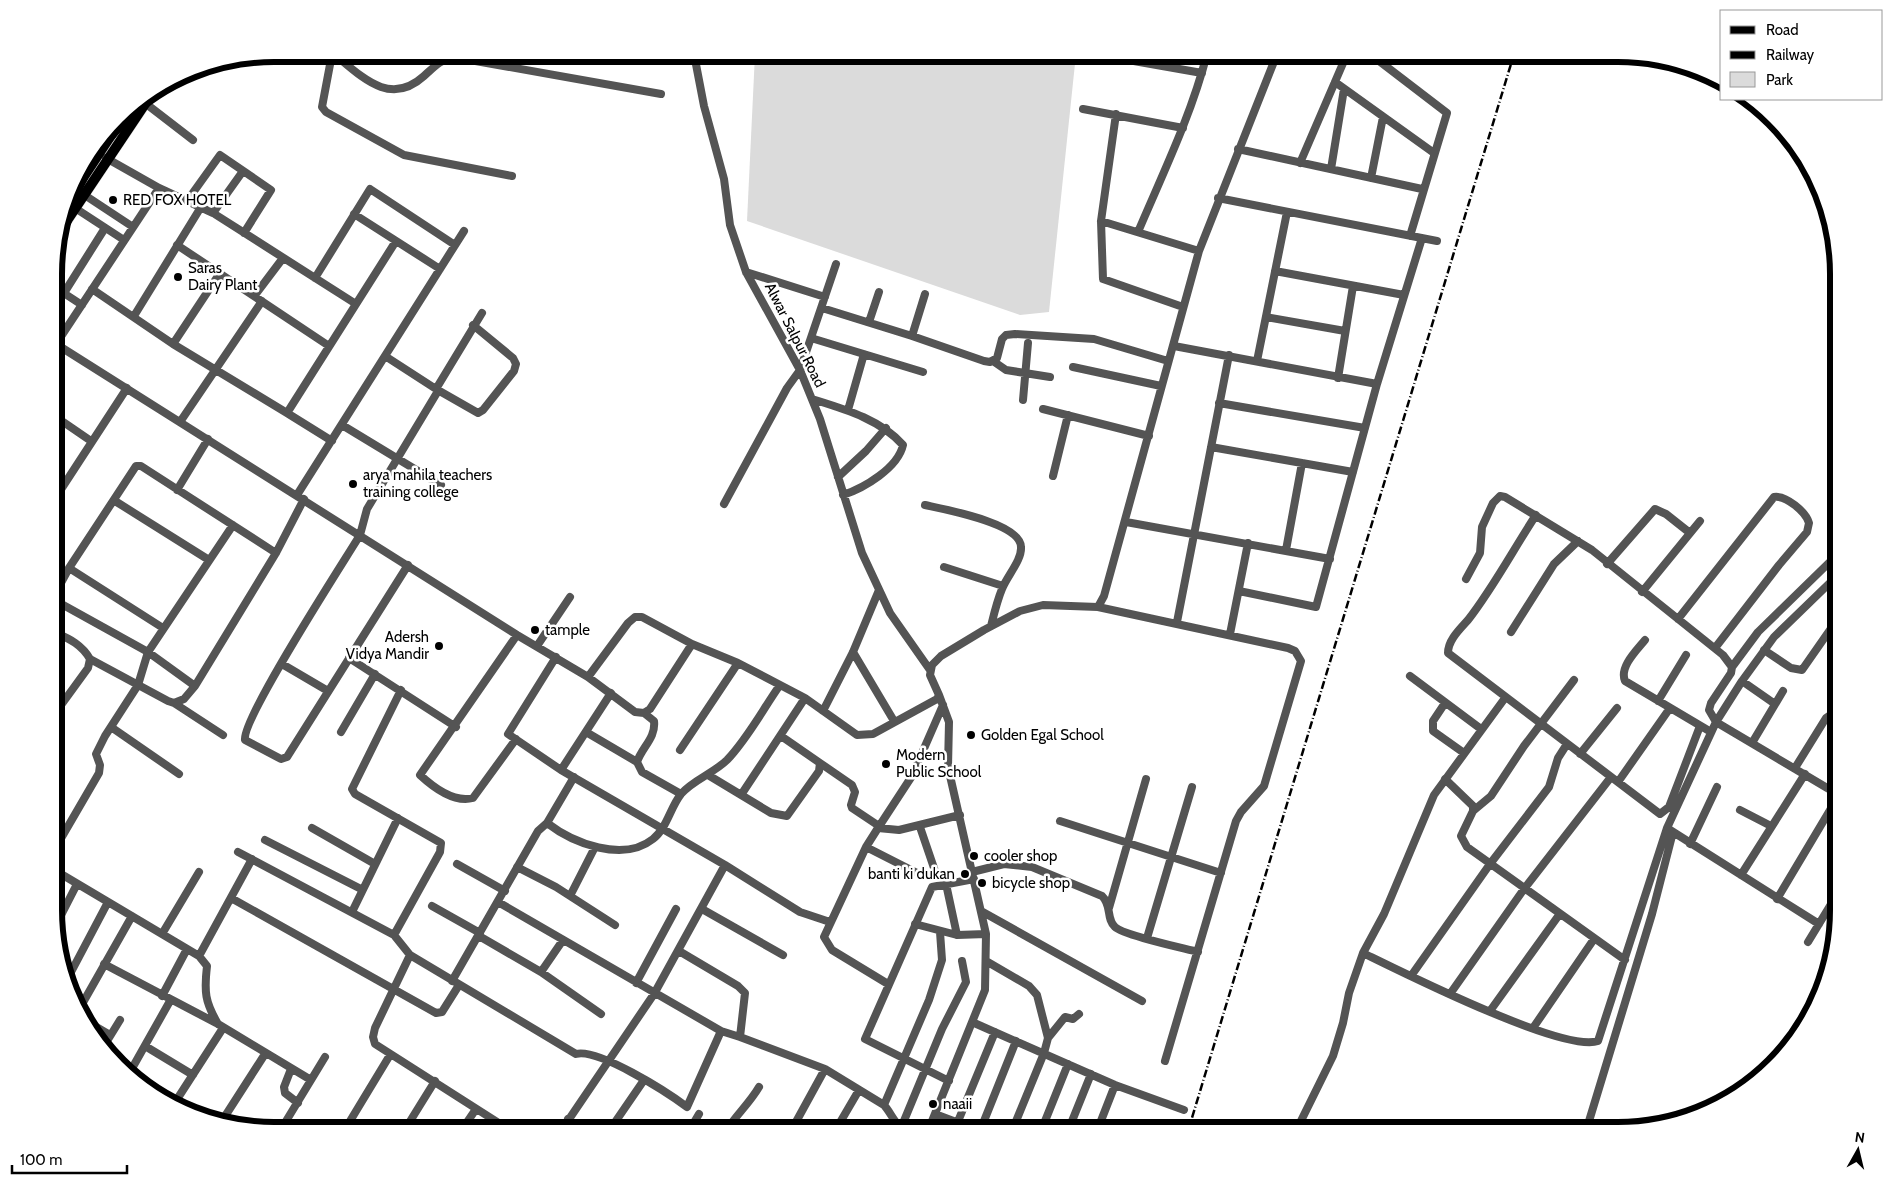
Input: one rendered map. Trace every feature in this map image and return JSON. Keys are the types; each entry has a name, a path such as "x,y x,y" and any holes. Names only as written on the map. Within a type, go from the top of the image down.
{"main road":[{"path":"86,177 136,114"},
{"path":"72,212 113,137"}],"street":[{"path":"331,62 322,107 326,112 404,155 512,176"},
{"path":"343,62 366,80 382,88 394,89 414,86 441,62"},
{"path":"504,62 661,94"},
{"name":"Alwar Salpur Road","path":"696,62 704,106 724,179 730,224 746,272 800,370 812,399 862,553 890,613 930,670 949,722 948,766 986,934 985,990 932,1122"},
{"path":"1139,62 1202,73"},
{"path":"1138,232 1182,128 1205,62"},
{"path":"1098,606 1104,596 1112,573 1199,251 1218,198 1274,62"},
{"path":"1300,162 1344,62"},
{"path":"1380,62 1447,113 1422,189 1410,236"},
{"path":"1335,82 1434,153"},
{"path":"1331,169 1344,89"},
{"path":"151,102 193,140"},
{"path":"1083,109 1182,128"},
{"path":"1116,114 1101,221 1103,279 1183,307"},
{"path":"1371,178 1383,116"},
{"path":"1238,149 1422,189"},
{"path":"187,201 220,155 271,190 244,232"},
{"path":"103,156 159,188 213,213 356,304"},
{"path":"213,213 243,171"},
{"path":"62,335 159,188"},
{"path":"315,278 370,189 455,246"},
{"path":"83,194 133,227"},
{"path":"1218,198 1437,241"},
{"path":"134,316 201,207"},
{"path":"75,208 124,240"},
{"path":"1257,361 1287,212"},
{"path":"354,214 440,269"},
{"path":"1101,221 1199,251"},
{"path":"82,305 64,293 105,228"},
{"path":"174,703 184,699 195,686 276,553 300,497 332,441 464,231"},
{"path":"1238,591 1316,607 1377,384 1422,238"},
{"path":"287,413 396,241"},
{"path":"177,245 255,295 329,346"},
{"path":"255,295 283,258"},
{"path":"724,504 787,388 800,370 836,264"},
{"path":"1275,271 1404,295"},
{"path":"746,272 825,297"},
{"path":"173,344 220,273"},
{"path":"1338,378 1353,286"},
{"path":"92,289 173,344 332,441"},
{"path":"869,322 879,292"},
{"path":"912,336 925,294"},
{"path":"180,422 262,301"},
{"path":"822,308 912,336 984,362 993,361 997,358 1002,339 1006,335 1015,334 1094,339 1168,361"},
{"path":"408,565 287,757 281,758 247,742 244,737 270,681 360,535 368,509 482,313"},
{"path":"1266,317 1345,331"},
{"path":"385,356 437,390 478,413 483,410 514,371 516,364 513,358 474,326"},
{"path":"811,338 923,372"},
{"path":"1023,400 1028,343"},
{"path":"1174,346 1377,384"},
{"path":"62,348 517,635 588,677 635,712 644,713 654,721 655,728 651,739 637,762"},
{"path":"848,410 864,354"},
{"path":"1177,622 1229,356"},
{"path":"993,361 1006,370 1050,377"},
{"path":"1073,368 1161,386"},
{"path":"62,487 127,388"},
{"path":"812,399 848,410 886,428 902,445 901,452 870,483 843,495"},
{"path":"1219,403 1365,428"},
{"path":"1043,409 1149,436"},
{"path":"1053,476 1068,416"},
{"path":"62,421 91,441"},
{"path":"342,425 441,485"},
{"path":"838,477 866,451 886,428"},
{"path":"177,490 208,439"},
{"path":"1211,447 1353,472"},
{"path":"1286,550 1302,463"},
{"path":"62,580 136,466 141,466 276,553"},
{"path":"1466,579 1480,554 1480,534 1496,498 1505,497 1578,541 1715,648 1730,662 1732,667"},
{"path":"1678,619 1774,497 1782,498 1805,514 1810,523 1807,532 1715,648"},
{"path":"115,501 209,560"},
{"path":"925,505 983,519 995,524 1020,541 1019,554 1003,586 991,626"},
{"path":"1607,564 1655,510 1666,514 1690,533"},
{"path":"1536,515 1473,613 1448,647 1448,653 1656,812 1664,813 1669,808 1700,726"},
{"path":"1642,592 1700,521"},
{"path":"1126,522 1330,559"},
{"path":"62,837 99,773 100,765 96,754 138,685 148,652 233,525"},
{"path":"1511,632 1554,564 1578,541"},
{"path":"1230,634 1248,543"},
{"path":"1830,562 1758,632 1732,667 1711,703 1709,710 1716,722 1830,789"},
{"path":"944,567 1003,586"},
{"path":"69,568 163,628"},
{"path":"1363,953 1450,994 1534,1028 1582,1041 1592,1043 1598,1041 1670,830 1716,722 1764,650 1810,600 1830,582"},
{"path":"824,711 853,652 879,590"},
{"path":"538,646 570,597"},
{"path":"62,603 148,652 195,686"},
{"path":"930,670 942,656 991,626 1020,610 1043,605 1098,606 1230,634 1295,651 1301,661 1264,786 1236,820 1166,1061"},
{"path":"588,677 628,623 635,617 642,617 692,644 738,663 805,698 857,735 873,734 894,720 937,699 939,695"},
{"path":"1764,650 1791,668 1802,670 1830,630"},
{"path":"516,739 473,798 462,799 450,796 420,775 456,727 517,635"},
{"path":"62,636 83,649 90,659 174,703 223,735"},
{"path":"1645,640 1626,666 1623,677 1629,684 1711,732"},
{"path":"644,713 650,709 692,644"},
{"path":"853,652 894,720"},
{"path":"1658,701 1686,654"},
{"path":"556,657 508,734 562,770 726,865 800,912 830,922"},
{"path":"349,658 456,727"},
{"path":"62,704 88,668 90,659"},
{"path":"680,750 738,663"},
{"path":"282,664 328,691"},
{"path":"341,732 375,674"},
{"path":"1410,676 1480,729"},
{"path":"1574,680 1540,724 1491,796 1473,811 1462,831 1463,842 1559,915 1625,960"},
{"path":"1742,681 1775,704"},
{"path":"547,823 560,832 596,847 632,850 652,840 662,828 681,794 727,759 780,685"},
{"path":"394,935 440,852 441,844 355,794 352,789 401,690"},
{"path":"1752,743 1783,691"},
{"path":"562,770 611,693"},
{"path":"741,795 805,698"},
{"path":"1300,1122 1333,1056 1351,986 1363,953 1384,914 1434,795 1480,729 1505,698"},
{"path":"1445,703 1433,721 1433,731 1464,753"},
{"path":"888,984 832,950 824,937 866,847 912,776 943,705"},
{"path":"1580,754 1617,708"},
{"path":"1450,994 1524,889 1614,780 1670,708"},
{"path":"1795,768 1826,718 1830,715"},
{"path":"111,727 179,774"},
{"path":"586,732 637,762 642,772 681,794"},
{"path":"781,736 852,785 855,792 851,805 852,808 879,827 899,830 960,815"},
{"path":"1411,976 1490,864 1549,787 1558,758 1567,744"},
{"path":"708,774 776,815 787,816 819,772 820,763"},
{"path":"1741,875 1805,774"},
{"path":"231,898 439,1013 517,866 538,831 547,823 574,777"},
{"path":"1109,908 1146,779"},
{"path":"1445,779 1470,801 1473,811"},
{"path":"1147,938 1192,787"},
{"path":"1690,844 1717,787"},
{"path":"1740,810 1772,826"},
{"path":"1777,899 1830,810"},
{"path":"352,912 361,889 398,818"},
{"path":"1060,821 1221,873"},
{"path":"920,826 935,871"},
{"path":"312,828 374,864"},
{"path":"1670,830 1819,924"},
{"path":"1589,1122 1652,914 1670,830"},
{"path":"265,840 361,889"},
{"path":"570,896 596,847"},
{"path":"866,847 922,876"},
{"path":"238,852 394,935 410,955 576,1054 585,1052 630,1071 644,1080 655,1084 687,1107 720,1032"},
{"path":"200,956 252,859"},
{"path":"457,864 504,891"},
{"path":"949,1081 865,1039 932,887 1004,864 1032,867 1102,896 1109,908 1111,921 1120,932 1198,952"},
{"path":"566,1122 654,994 726,865"},
{"path":"517,866 570,896 615,925"},
{"path":"162,934 200,872"},
{"path":"62,875 200,956 207,966 205,987 207,1006 221,1026"},
{"path":"62,913 77,884"},
{"path":"946,884 957,935"},
{"path":"72,971 108,902"},
{"path":"498,902 720,1032 740,1036 825,1069 884,1105 891,1112 896,1122"},
{"path":"432,906 541,972 601,1014"},
{"path":"1808,942 1830,906"},
{"path":"636,983 676,909"},
{"path":"702,909 783,956"},
{"path":"981,911 1142,1001"},
{"path":"1490,1011 1559,915"},
{"path":"83,1002 132,916"},
{"path":"915,924 957,935 986,934"},
{"path":"884,1105 902,1058 929,1000 942,960 940,932"},
{"path":"1534,1028 1594,939"},
{"path":"541,972 562,940"},
{"path":"162,996 187,949"},
{"path":"679,951 738,986 745,993 740,1036"},
{"path":"410,955 373,1037 375,1044 435,1081 495,1122"},
{"path":"986,960 1028,986 1037,995 1048,1038"},
{"path":"903,1122 942,1029 966,982 962,961"},
{"path":"104,964 170,1001 221,1026 265,1054 312,1080"},
{"path":"133,1068 170,1001"},
{"path":"1016,1122 1044,1053 1048,1038 1065,1017 1073,1019 1079,1014"},
{"path":"107,1041 120,1020"},
{"path":"972,1022 1115,1085 1184,1110"},
{"path":"177,1099 221,1026"},
{"path":"98,1028 110,1035"},
{"path":"935,1114 957,1122 995,1032"},
{"path":"984,1122 1016,1041"},
{"path":"145,1046 193,1075"},
{"path":"225,1116 265,1054"},
{"path":"349,1122 390,1055"},
{"path":"286,1122 325,1057"},
{"path":"1045,1122 1068,1064"},
{"path":"291,1069 284,1087 285,1093 298,1103"},
{"path":"795,1122 825,1069"},
{"path":"1072,1122 1091,1074"},
{"path":"615,1122 644,1080"},
{"path":"410,1122 435,1081"},
{"path":"1101,1122 1115,1085"},
{"path":"732,1122 746,1108 759,1087"},
{"path":"840,1122 859,1090"},
{"path":"467,1122 476,1109"},
{"path":"694,1122 699,1114"},
{"path":"568,1119 573,1122"}],"green space":[{"path":"755,62 1075,62 1049,312 1020,315 747,221"}],"railway":[{"path":"1191,1122 1512,62"}],"place":[{"name":"RED FOX HOTEL","path":"113,200"},
{"name":"Saras Dairy Plant","path":"178,277"},
{"name":"arya mahila teachers training college","path":"353,484"},
{"name":"tample","path":"535,630"},
{"name":"Adersh Vidya Mandir","path":"439,646"},
{"name":"Golden Egal School","path":"971,735"},
{"name":"Modern Public School","path":"886,764"},
{"name":"cooler shop","path":"974,856"},
{"name":"banti ki dukan","path":"965,874"},
{"name":"bicycle shop","path":"982,883"},
{"name":"naaii","path":"933,1104"}]}
